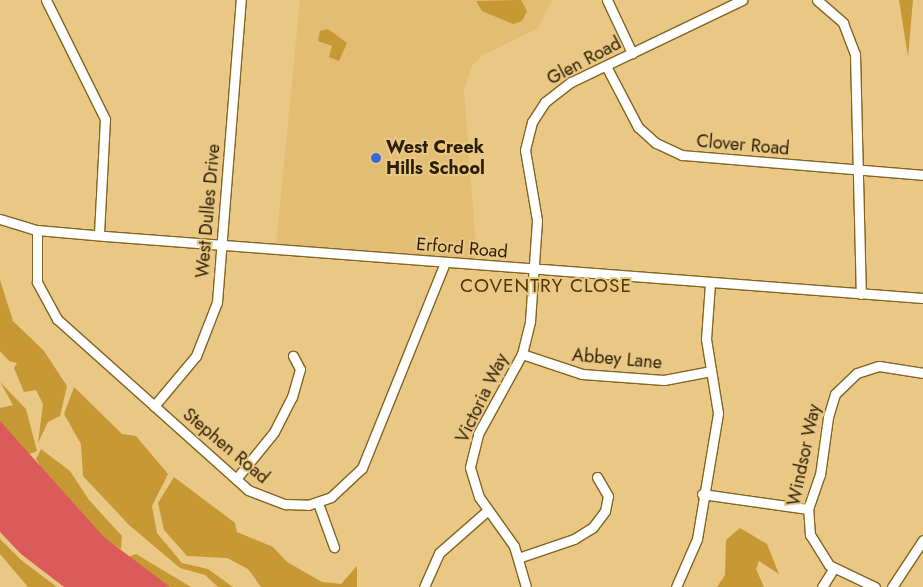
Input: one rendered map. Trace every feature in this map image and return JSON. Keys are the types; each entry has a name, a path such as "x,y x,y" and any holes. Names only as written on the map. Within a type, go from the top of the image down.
{"street":[{"path":"46,0 105,119 99,235"},
{"name":"West Dulles Drive","path":"154,406 203,342 216,302 223,245 241,0"},
{"path":"607,0 632,53"},
{"name":"Glen Road","path":"535,270 536,220 525,161 532,122 556,91 742,0"},
{"path":"817,0 837,16 852,43 860,170 861,294"},
{"name":"Clover Road","path":"606,66 638,127 656,143 682,155 923,175"},
{"name":"Erford Road","path":"0,220 37,230 535,270 923,298"},
{"name":"Stephen Road","path":"37,230 35,272 52,312 236,479 271,502 318,503 337,494 362,468 445,263"},
{"name":"Victoria Way","path":"526,587 518,558 508,535 488,510 474,484 472,448 522,354 535,270"},
{"path":"676,587 693,556 702,494 718,413 706,331 710,283"},
{"name":"Abbey Lane","path":"522,354 549,367 582,374 664,380 711,371"},
{"path":"236,479 274,432 292,397 300,369 293,356"},
{"name":"Windsor Way","path":"875,587 834,568 813,544 808,509 820,475 831,402 842,385 857,373 879,366 923,373"},
{"path":"518,558 574,539 593,527 605,511 608,496 597,477"},
{"path":"702,494 808,509"},
{"path":"318,503 334,547"},
{"path":"424,587 439,553 488,510"},
{"path":"892,587 923,540"},
{"path":"822,587 834,568"}],"shaded area":[{"name":"West Creek Hills School","path":"300,0 552,0 538,28 483,55 472,66 464,91 477,261 276,244"},
{"path":"521,0 527,11 522,21 513,24 482,11 476,1"},
{"path":"899,0 913,0 908,57"},
{"path":"328,29 347,43 339,61 329,57 332,46 318,41 320,31"},
{"path":"0,280 13,321 44,351 67,386 60,416 48,422 38,443 43,404 36,390 24,392 14,368 17,363 9,361 0,351"},
{"path":"0,382 26,409 37,451 30,454 0,432 0,408 13,405"},
{"path":"74,387 122,434 136,436 168,474 152,506 157,533 182,563 208,569 233,587 218,587 205,575 180,568 129,525 83,476 81,444 64,414"},
{"path":"0,421 104,537 170,587 64,587 21,554 0,532"},
{"path":"41,449 70,471 89,500 122,536 121,549 99,535 50,482 36,459"},
{"path":"174,477 235,523 237,532 273,547 287,562 322,582 341,584 357,566 357,587 261,587 248,569 227,558 187,556 164,530 158,503"},
{"path":"740,528 767,544 779,574 759,561 756,569 764,587 717,587 725,575 726,540"},
{"path":"0,539 21,560 57,587 28,587 0,554"},
{"path":"136,554 191,587 155,587 125,558"}],"place":[{"name":"West Creek Hills School","path":"376,158"}],"district":[{"name":"COVENTRY CLOSE","path":"546,286"}]}
